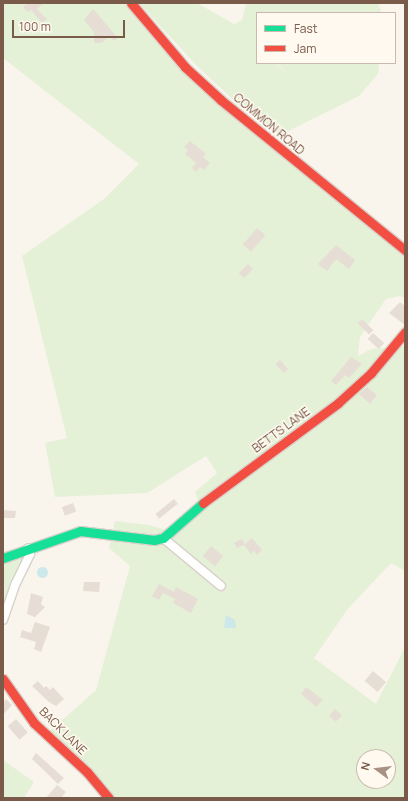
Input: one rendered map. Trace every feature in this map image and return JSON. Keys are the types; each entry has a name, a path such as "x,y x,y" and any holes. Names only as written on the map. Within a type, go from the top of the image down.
{"street":[{"name":"COMMON ROAD","path":"131,3 185,67 221,100 405,250"},
{"name":"BETTS LANE","path":"163,538 190,512 338,403 371,373 405,332"},
{"path":"3,558 80,531 103,532 154,540 163,538 221,586"},
{"path":"3,620 16,582 30,554 28,548"},
{"name":"BACK LANE","path":"3,679 34,723 87,772 109,798"}],"green space":[{"path":"3,3 127,3 145,26 405,255 405,299 400,296 386,299 360,337 358,356 371,349 405,346 405,571 391,563 347,610 314,658 376,704 405,647 405,798 112,798 49,732 96,690 130,566 109,548 115,521 149,525 176,533 201,509 195,492 217,473 206,456 147,493 55,497 45,443 67,438 22,256 104,199 139,164 3,58"},
{"path":"139,3 197,3 234,24 242,20 246,3 378,3 382,12 256,12 256,64 277,64 289,75 278,64 379,64 378,74 359,96 280,135 245,106 242,108 197,66"},
{"path":"28,548 9,607 3,629 3,558"},
{"path":"3,760 34,782 24,798 3,798"}],"water":[{"path":"42,566 46,568 48,572 46,576 42,578 38,576 36,572 38,568"},
{"path":"226,615 235,620 236,628 224,628"}],"building":[{"path":"28,3 44,3 37,9 47,19 42,23 31,10 28,12 23,7"},
{"path":"93,9 118,38 114,41 109,36 102,43 94,43 94,32 84,20"},
{"path":"190,141 206,154 203,157 210,163 204,170 200,167 196,172 192,168 196,163 185,154 188,150 184,147"},
{"path":"257,228 265,235 251,252 243,245"},
{"path":"336,245 355,260 349,269 336,259 327,271 318,264"},
{"path":"248,264 253,269 244,278 239,273"},
{"path":"400,302 405,306 405,325 389,313"},
{"path":"362,319 373,330 369,335 358,323"},
{"path":"373,333 384,343 379,349 368,339"},
{"path":"351,357 362,364 349,378 345,375 336,385 331,381"},
{"path":"280,360 288,369 284,373 276,364"},
{"path":"367,387 377,395 370,404 359,394"},
{"path":"174,499 178,504 159,519 155,514"},
{"path":"73,503 76,511 65,516 62,507"},
{"path":"3,510 16,511 15,518 3,518"},
{"path":"252,538 262,550 257,555 254,551 251,554 244,545 237,548 234,543 242,539 245,544"},
{"path":"211,546 223,556 215,566 203,556"},
{"path":"84,582 100,582 99,592 83,591"},
{"path":"159,584 174,592 176,587 198,599 191,613 173,603 175,599 163,593 159,600 152,596"},
{"path":"31,593 43,597 41,604 45,607 35,617 27,614"},
{"path":"35,622 50,627 41,652 34,649 36,642 20,637 22,630 31,633"},
{"path":"373,671 386,682 378,692 365,681"},
{"path":"38,681 44,688 46,686 50,690 53,687 64,699 56,706 49,702 32,686"},
{"path":"306,687 323,700 316,707 301,694"},
{"path":"6,699 12,705 3,715 3,703"},
{"path":"335,709 342,715 336,722 329,716"},
{"path":"16,719 28,733 20,740 8,726"},
{"path":"36,753 64,778 58,784 32,759"},
{"path":"57,785 66,792 61,798 46,798"}],"traffic: fast":[{"path":"3,558 80,531 154,540 163,538 203,503"}],"traffic: jam":[{"path":"131,3 185,67 221,100 405,250"},
{"path":"203,503 338,403 371,373 405,332"},
{"path":"3,679 34,723 87,772 109,798"}]}
